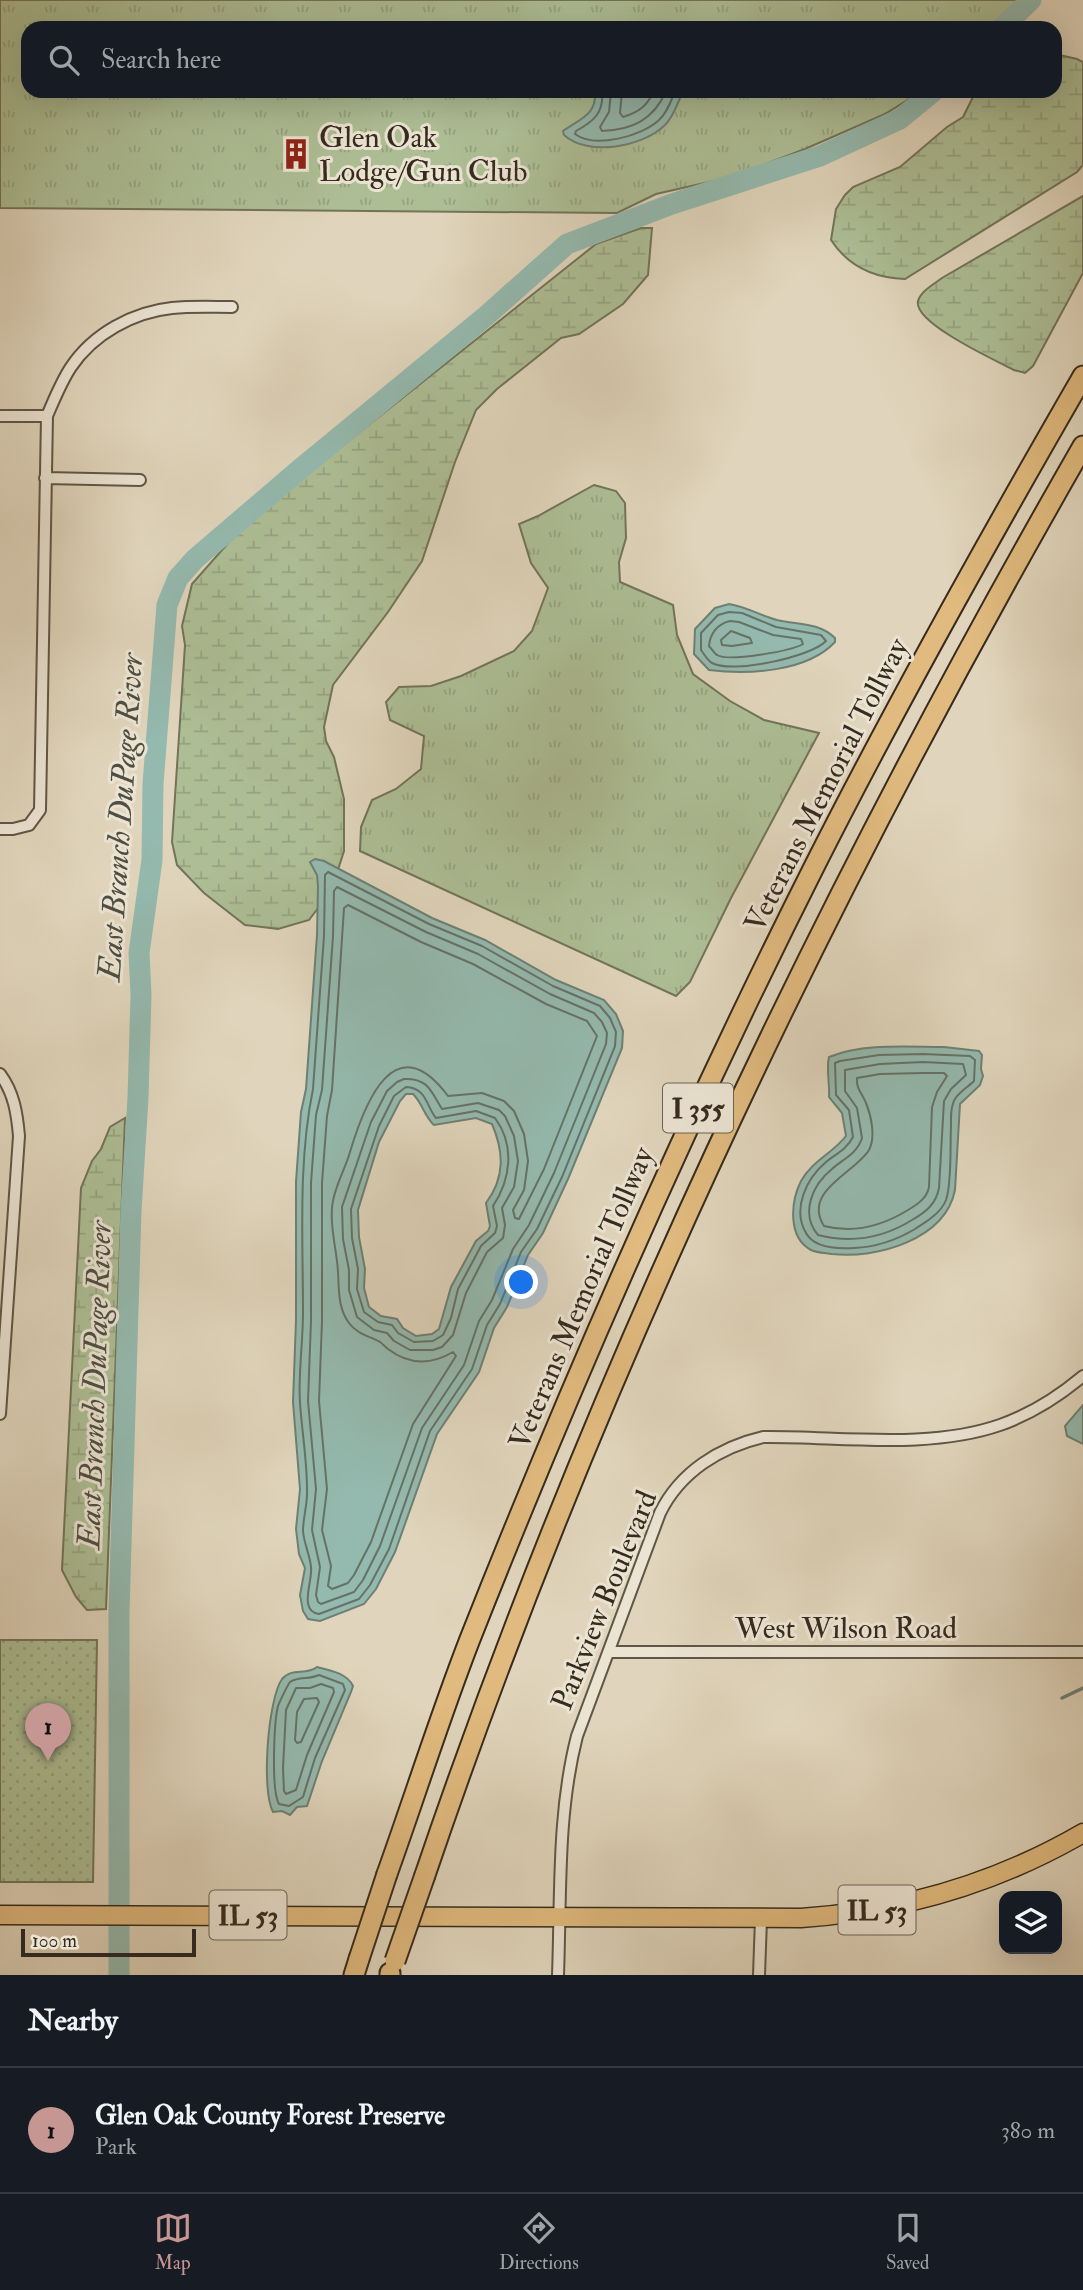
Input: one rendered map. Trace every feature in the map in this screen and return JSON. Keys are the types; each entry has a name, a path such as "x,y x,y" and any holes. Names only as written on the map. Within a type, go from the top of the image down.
{"highway":[{"name":"Veterans Memorial Tollway","path":"357,1967 469,1643 585,1360 682,1142 809,878 885,730 1083,376"},
{"name":"Veterans Memorial Tollway","path":"391,1971 470,1742 558,1518 618,1371 709,1165 914,748 1083,446"}],"main road":[{"name":"IL 53","path":"0,1915 657,1916 761,1919 832,1916 913,1902 993,1877 1040,1857 1083,1833"}],"street":[{"path":"0,829 29,825 40,810 47,416 71,367 84,350 116,326 159,310 232,307"},
{"path":"0,416 47,416"},
{"path":"45,478 141,480"},
{"path":"0,1074 7,1083 17,1109 19,1136 0,1415"},
{"name":"Parkview Boulevard","path":"558,1975 563,1817 568,1773 577,1736 667,1499 688,1474 716,1455 745,1441 763,1437 922,1439 973,1433 1026,1414 1056,1397 1083,1376"},
{"name":"West Wilson Road","path":"609,1652 1083,1652"},
{"path":"759,1975 761,1919"}],"green space":[{"path":"0,0 1018,0 997,21 21,21 21,98 911,98 885,114 805,149 731,177 656,194 617,213 0,208"},
{"path":"1062,56 1083,62 1083,165 1077,172 905,279 882,276 853,264 831,240 836,209 845,195 853,187 900,167 947,127 963,117 972,98 1062,98"},
{"path":"1083,196 1083,273 1033,366 1025,373 1014,370 958,340 928,320 920,310 918,301 922,294 942,278"},
{"path":"641,228 652,228 648,275 623,304 579,334 561,338 497,389 476,410 455,462 422,561 388,612 333,685 324,727 344,799 344,851 331,891 309,920 278,929 245,925 204,893 177,865 172,842 185,645 182,626 192,584 229,542 278,497 596,244"},
{"path":"594,485 616,491 625,503 626,538 619,562 620,582 673,605 677,635 693,674 730,701 764,720 819,733 731,898 690,982 676,996 360,851 361,827 372,800 396,789 421,769 424,736 390,720 386,702 399,687 431,686 461,676 514,651 532,631 548,588 531,563 519,524"},
{"path":"125,1118 106,1609 87,1610 76,1597 62,1570 81,1188 110,1127"},
{"path":"0,1640 97,1640 93,1882 0,1882"}],"water":[{"path":"680,98 671,117 655,133 630,144 601,147 574,142 564,135 563,131 590,111 595,99"},
{"path":"729,604 777,620 822,629 835,638 835,642 809,660 776,669 741,672 709,670 694,654 695,629 715,608"},
{"path":"315,859 324,861 432,918 485,940 556,980 604,1000 616,1014 623,1031 622,1048 568,1179 543,1233 528,1255 507,1307 494,1328 479,1372 437,1434 395,1552 376,1589 364,1604 320,1621 308,1619 303,1611 300,1595 305,1568 299,1554 296,1529 300,1489 293,1402 296,1182 317,935 317,875 310,862","holes":["406,1094 413,1094 434,1125 476,1118 492,1124 499,1145 501,1165 497,1184 486,1203 490,1226 488,1231 476,1241 451,1287 439,1329 432,1334 416,1336 403,1328 397,1319 381,1316 369,1307 364,1288 365,1269 359,1237 358,1210 379,1142 400,1101"]},
{"path":"944,1047 979,1051 982,1055 983,1076 980,1085 960,1104 955,1190 949,1207 938,1222 923,1234 888,1249 850,1255 811,1250 803,1244 795,1228 795,1198 806,1174 846,1136 842,1113 829,1097 829,1057 871,1048"},
{"path":"1083,1405 1083,1444 1067,1436 1065,1426"},
{"path":"317,1667 342,1675 353,1686 322,1761 307,1806 297,1807 290,1815 282,1811 273,1812 269,1801 267,1766 270,1724 277,1690 286,1675"}],"waterway":[{"name":"East Branch DuPage River","path":"1009,21 1031,0"},
{"name":"East Branch DuPage River","path":"119,1975 119,1612 131,1210 138,1098 141,995 139,953 152,860 153,784 167,605 178,578 195,559 486,316 567,244 672,204 820,156 900,119 926,98"},
{"path":"1062,1698 1083,1688"}],"place":[{"name":"Glen Oak Lodge/Gun Club","path":"296,154"},
{"name":"Glen Oak County Forest Preserve","path":"48,1761"}]}
